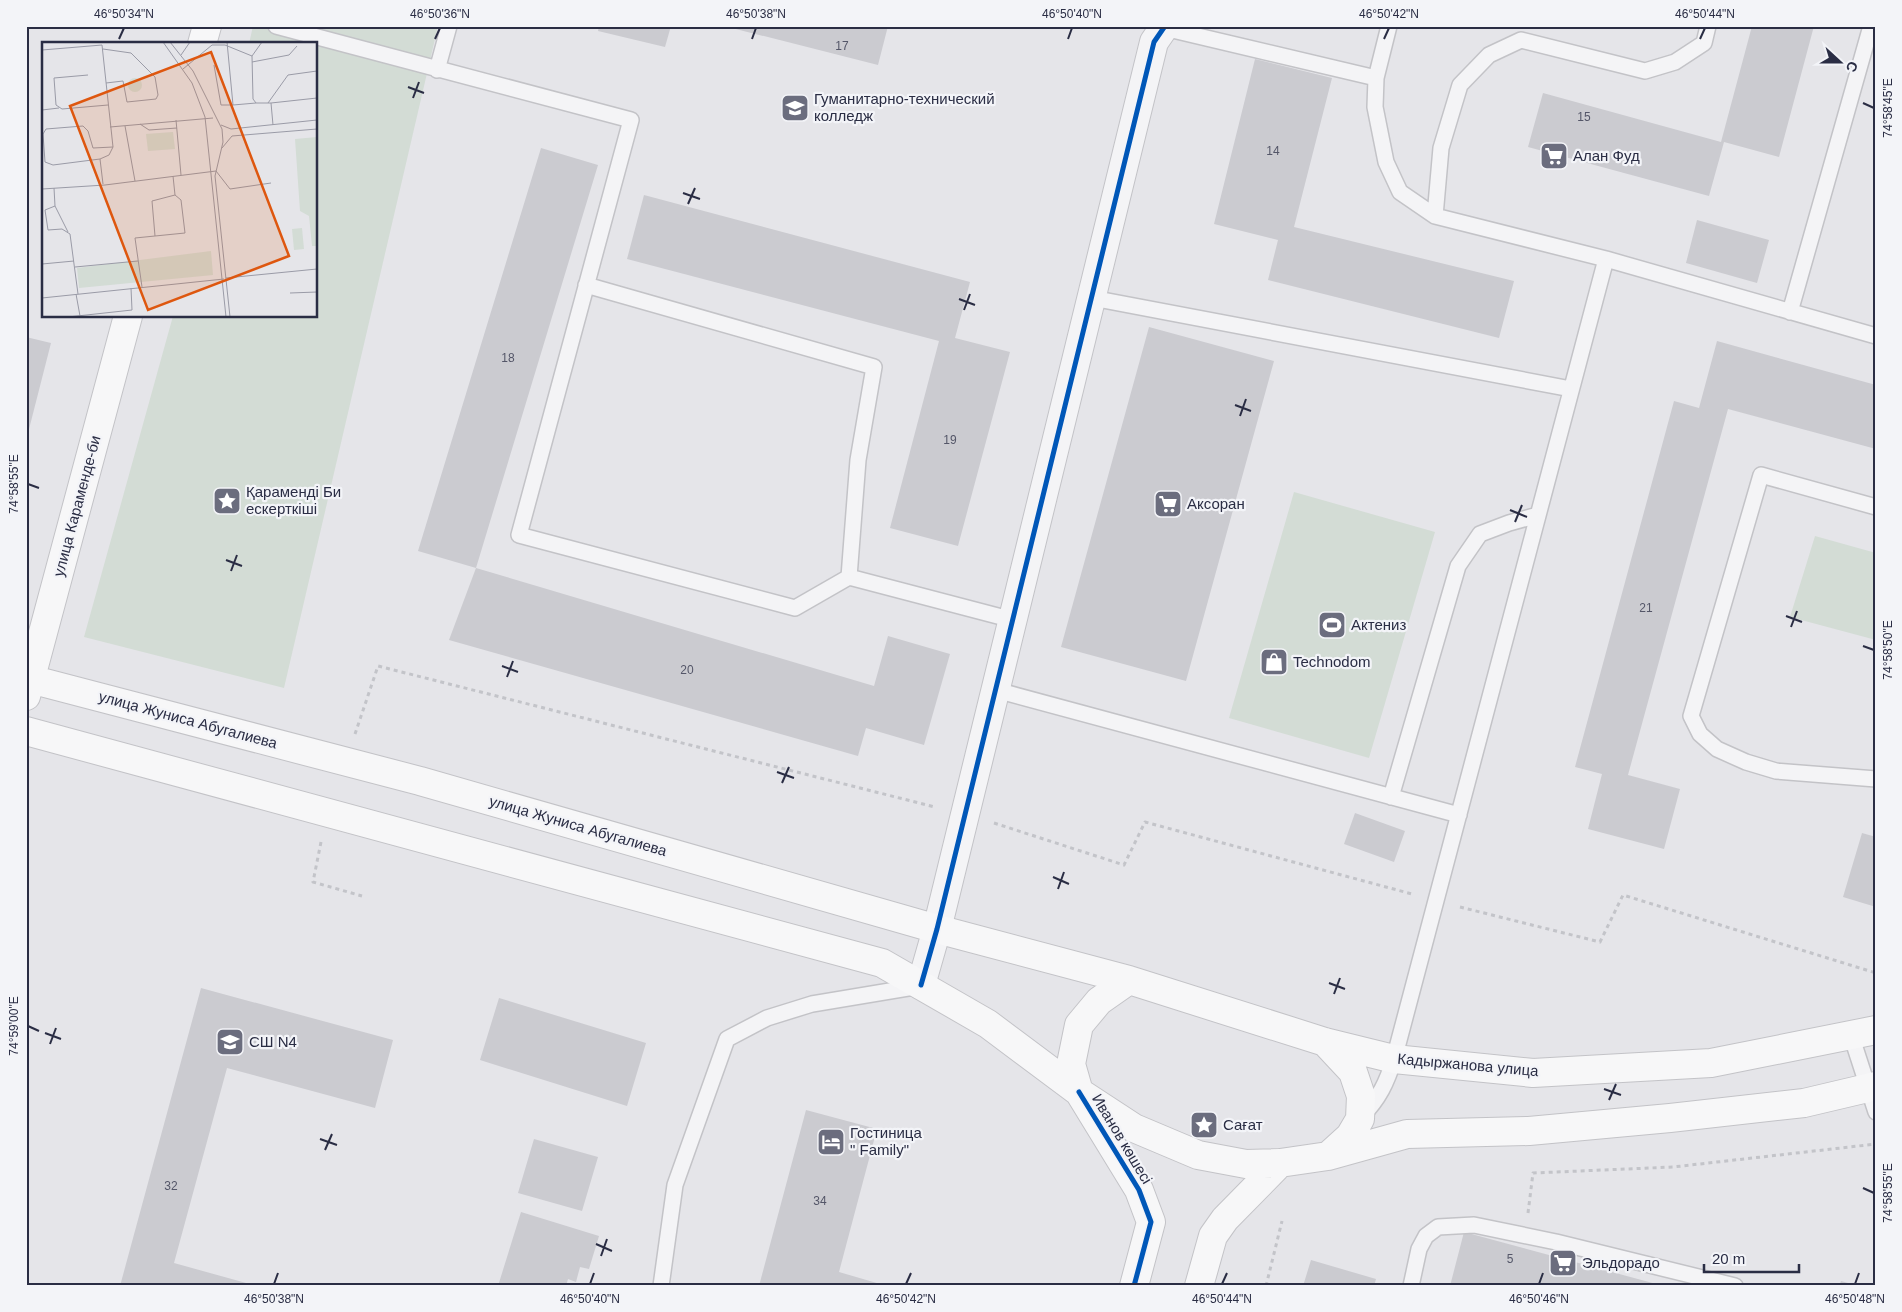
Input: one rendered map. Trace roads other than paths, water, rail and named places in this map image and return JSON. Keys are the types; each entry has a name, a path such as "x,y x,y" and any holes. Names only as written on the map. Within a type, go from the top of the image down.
{"main road":[{"path":"202,42 206,26"},
{"name":"улица Караменде-би","path":"28,684 127,318"},
{"name":"улица Жуниса Абугалиева","path":"28,684 346,761 937,929 1129,980"},
{"path":"26,730 882,963 988,1024 1080,1092 1134,1128 1198,1155 1246,1164 1280,1163 1328,1156 1407,1134 1529,1131 1873,1096"},
{"path":"1080,1092 1071,1064 1079,1025 1099,1001 1129,980"},
{"name":"Кадыржанова улица","path":"1129,980 1325,1042 1394,1058 1533,1073 1711,1063 1864,1032"},
{"path":"1325,1042 1352,1072 1361,1096 1360,1119 1350,1136 1328,1156"},
{"name":"Иванов көшесі","path":"1080,1092 1139,1190 1151,1222 1134,1286"},
{"path":"1199,1286 1213,1236 1224,1219 1280,1163"}],"street":[{"path":"921,985 937,929 1154,42 1165,27"}],"lane":[{"path":"276,26 630,120 518,535 795,608 849,577 1013,620"},
{"path":"437,70 448,26"},
{"path":"1389,26 1376,78 1375,107 1386,162 1400,192 1435,216 1606,259 1876,336"},
{"path":"1435,216 1441,148 1460,85 1489,56 1520,40 1645,71 1675,62 1704,43 1708,26"},
{"path":"1790,312 1871,26"},
{"path":"1165,27 1376,78"},
{"path":"1360,1119 1375,1103 1388,1082 1606,259"},
{"path":"586,285 874,367 858,460 849,577"},
{"path":"1092,298 1571,389"},
{"path":"1876,507 1761,475 1691,716 1700,734 1717,748 1746,762 1776,771 1876,778"},
{"path":"1391,797 1458,566 1480,534 1509,522 1538,515"},
{"path":"996,690 1459,815"},
{"path":"661,1286 675,1185 726,1039 768,1018 812,1004 921,985"},
{"path":"1864,1032 1873,1096"},
{"path":"1411,1286 1419,1250 1426,1236 1438,1227 1474,1225 1735,1286"}],"place":[{"name":"Гуманитарно-технический колледж","path":"795,108"},
{"name":"Алан Фуд","path":"1554,156"},
{"name":"Қараменді Би ескерткіші","path":"227,501"},
{"name":"Аксоран","path":"1168,504"},
{"name":"Актениз","path":"1332,625"},
{"name":"Technodom","path":"1274,662"},
{"name":"СШ N4","path":"230,1042"},
{"name":"Сағат","path":"1204,1125"},
{"name":"Гостиница \" Family\"","path":"831,1142"},
{"name":"Эльдорадо","path":"1563,1263"}]}
